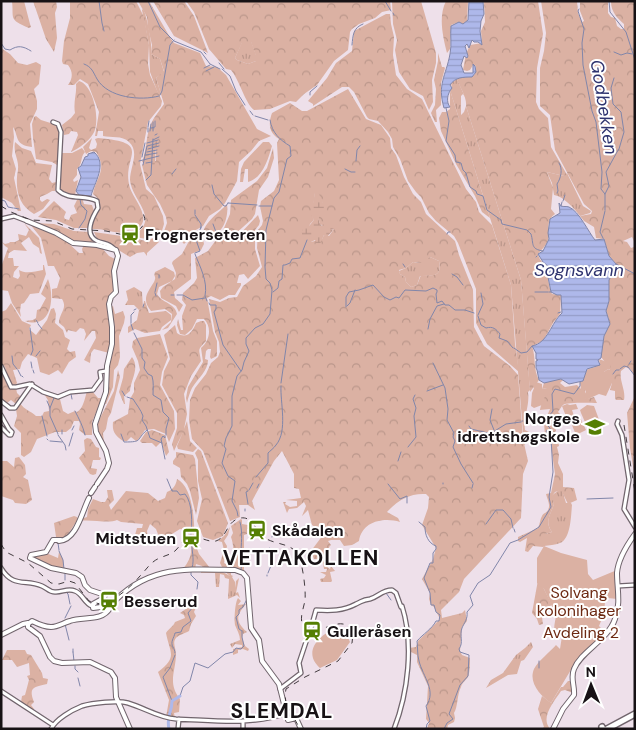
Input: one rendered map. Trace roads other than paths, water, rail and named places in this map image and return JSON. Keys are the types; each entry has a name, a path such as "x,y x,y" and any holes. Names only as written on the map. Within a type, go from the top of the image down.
{"highway":[{"path":"603,729 602,727 610,728 635,715"}],"main road":[{"path":"28,221 72,243 94,244 116,250 118,256 114,270 116,292 111,297 109,304 113,336 106,371 106,389 95,425 109,463 91,493"},
{"path":"88,498 71,534 66,539 53,540 45,553 31,555 30,558 51,568 76,573 82,577 85,585 90,590 105,594 104,598 94,603 92,606 95,609 109,606 138,582 157,574 178,570 211,570 238,571 246,576 251,626 259,640 262,661 274,676 280,689 285,714 289,720 295,718 302,729"},
{"path":"554,729 563,710 573,697 572,677 574,669 578,662 614,623 618,608 619,562 628,543 635,535"},
{"path":"1,635 29,624 56,627 70,620 96,618 107,612 109,606"},
{"path":"29,624 39,635 55,662 90,662 110,672 114,678 118,702 130,729"}],"street":[{"path":"53,122 58,124 61,132 58,190 68,196 90,198 97,202 98,209 91,221 91,235 95,240 111,245 116,250"},
{"path":"1,219 13,216 28,221"},
{"path":"1,366 11,387 32,384 42,392 59,397 70,392 92,390 100,381 101,371 106,371"},
{"path":"1,401 10,408 15,408 32,384"},
{"path":"1,415 12,435 9,435 1,427"},
{"path":"618,421 617,424 622,435 629,480 624,510 635,528"},
{"path":"1,568 9,577 19,583 40,586 54,592 69,589 75,591 92,606"},
{"path":"618,586 635,585"},
{"path":"280,689 301,673 299,663 308,636 307,631 311,628 316,610 338,611 356,604 364,598 371,598 380,592 389,590 396,592 407,623 408,646 406,688 394,729"},
{"path":"1,691 52,727 83,706 118,702 178,720 243,721 285,714"},
{"path":"178,720 178,729"},
{"path":"243,721 243,729"}],"water":[{"path":"469,1 483,1 484,14 480,31 482,45 472,40 469,48 467,44 465,46 468,56 467,58 464,56 461,65 464,73 473,73 473,64 476,72 472,77 460,78 452,82 448,98 450,107 444,108 441,93 451,50 451,26 459,22 463,24 468,20"},
{"path":"94,152 100,162 97,180 91,196 79,195 76,191 81,177 78,168 88,154"},
{"name":"Sognsvann","path":"559,203 561,206 573,209 595,240 604,239 609,256 616,264 609,280 609,301 606,311 610,324 604,336 601,358 598,360 600,365 587,369 583,381 569,384 561,379 544,383 539,380 536,368 536,361 538,360 532,346 546,337 562,313 561,295 551,292 547,272 548,266 538,254 543,251 549,239 550,219 560,213"}],"waterway":[{"path":"99,1 104,31"},
{"path":"148,1 160,27 174,41 201,52 210,64 220,69"},
{"path":"385,1 391,11"},
{"path":"609,1 610,12 626,32 635,60"},
{"name":"Godbekken","path":"579,9 584,29 582,43 583,65 596,122 602,172 601,189 605,194 605,210"},
{"path":"352,45 355,30 363,24"},
{"path":"160,95 170,45 174,40"},
{"path":"1,43 5,49 10,50 21,47 31,51"},
{"path":"614,52 621,55 632,54"},
{"path":"219,63 224,69"},
{"path":"84,64 91,68 102,85 117,94 134,98 159,96"},
{"path":"204,68 210,65"},
{"path":"206,71 214,67"},
{"path":"222,69 230,76 236,91 245,105"},
{"path":"605,194 609,186 606,172 619,149 624,132 621,112 613,104 611,88 614,78"},
{"path":"310,95 310,92 317,86"},
{"path":"446,108 449,121 446,141 455,155 456,162 461,163 470,187 477,194 483,196 487,210 501,220 502,224 527,230 531,234 534,247 543,251"},
{"path":"250,111 253,115"},
{"path":"255,116 268,120"},
{"path":"238,516 232,501 235,481 228,476 222,463 226,449 224,446 232,426 232,396 237,376 242,370 249,351 246,338 255,328 263,324 270,314 272,290 270,283 266,279 266,230 274,198 279,192 287,159 291,156 290,146 277,136 270,120"},
{"path":"148,127 149,121"},
{"path":"151,128 155,127 155,121"},
{"path":"153,122 153,131"},
{"path":"150,131 151,124"},
{"path":"153,140 159,137"},
{"path":"146,180 151,175 153,139"},
{"path":"147,143 158,140"},
{"path":"142,157 145,143"},
{"path":"143,165 147,146 159,143"},
{"path":"148,149 159,146"},
{"path":"356,161 357,150 360,146"},
{"path":"147,152 157,150"},
{"path":"146,155 157,153"},
{"path":"139,161 159,156"},
{"path":"146,163 152,162"},
{"path":"557,193 557,184 561,174 559,163"},
{"path":"172,174 176,169"},
{"path":"345,169 355,172"},
{"path":"212,185 214,194 224,206 228,203"},
{"path":"563,201 565,195"},
{"path":"79,228 85,219 87,211 81,205 80,199"},
{"path":"1,200 5,201 8,207 13,208"},
{"path":"561,206 562,202"},
{"path":"228,203 257,205"},
{"path":"259,206 272,206"},
{"path":"14,208 19,209"},
{"name":"Godbekken","path":"603,238 600,232 605,211"},
{"path":"195,215 201,224 201,228"},
{"path":"213,224 216,232 215,237"},
{"path":"198,235 201,227"},
{"path":"447,234 450,232"},
{"path":"195,253 200,251 196,240 198,237"},
{"path":"273,292 278,288 279,281 282,279 283,265 290,263 292,259 300,258 307,240"},
{"path":"195,254 204,280 207,301"},
{"path":"616,264 635,274"},
{"path":"452,274 463,285"},
{"path":"155,292 157,283"},
{"path":"346,307 346,297 349,292 373,285 384,297 390,300 396,297 399,298 405,290 426,291 433,288 437,290 437,303 442,301 445,305 449,305 455,310 465,310 474,313"},
{"path":"347,306 355,290"},
{"path":"535,292 548,292"},
{"path":"478,315 483,304 481,293"},
{"path":"177,295 183,295 192,300 205,298"},
{"path":"209,303 210,305 216,305 214,312 223,345 241,371"},
{"path":"428,329 430,319 437,306 444,304"},
{"path":"131,323 131,315 134,312"},
{"path":"478,316 481,325 486,328 496,329 500,334 499,338 507,341 513,348"},
{"path":"38,324 42,329"},
{"path":"131,324 133,330"},
{"path":"30,328 33,350 31,355"},
{"path":"134,333 142,349 142,358 145,362 144,368 152,376 153,395 161,400 163,412 169,418 166,435"},
{"path":"281,383 288,334"},
{"path":"514,348 521,353 527,352 532,346"},
{"path":"36,356 40,351"},
{"path":"12,356 13,364 17,369"},
{"path":"31,362 32,368"},
{"path":"433,363 445,388 448,409 447,420 454,433 455,441 453,447 473,483"},
{"path":"620,369 624,366 628,367 635,376"},
{"path":"18,370 21,376"},
{"path":"613,374 616,370 619,370"},
{"path":"444,729 447,723 453,719 449,714 460,685 468,676 469,655 460,652 459,649 461,631 467,612 473,605 470,596 478,583 490,575 510,543 539,527 551,507 549,497 553,472 551,438 546,431 550,430 550,428 544,422 553,411 552,394 555,389 574,394 580,386 580,382"},
{"path":"427,391 443,385"},
{"path":"256,477 268,463 268,453 276,445 282,432 281,386"},
{"path":"122,391 125,396"},
{"path":"71,394 72,399"},
{"path":"408,447 416,437 414,416 416,408 413,399 415,395"},
{"path":"127,397 133,399 141,412 142,420 150,438 162,443"},
{"path":"50,408 54,398"},
{"path":"47,401 50,408 50,416 58,434"},
{"path":"492,409 490,420 494,430"},
{"path":"75,411 85,435"},
{"path":"42,416 47,436"},
{"path":"469,426 471,429 488,433 506,424 521,422"},
{"path":"72,430 74,426"},
{"path":"121,434 124,442 134,442 147,430"},
{"path":"69,446 73,433"},
{"path":"58,435 66,450"},
{"path":"165,436 165,438 163,436 161,439 165,459"},
{"path":"50,441 62,442"},
{"path":"398,461 401,452"},
{"path":"167,479 172,491 177,491 180,495 185,494 188,498 192,525 191,535"},
{"path":"249,490 253,483"},
{"path":"257,488 259,484"},
{"path":"388,484 400,499 407,496 407,503"},
{"path":"472,488 473,484"},
{"path":"248,491 246,492 248,504"},
{"path":"587,499 613,498"},
{"path":"486,524 496,510 503,510 511,519 513,528"},
{"path":"240,522 242,534 241,570"},
{"path":"419,522 425,527 426,536 429,541 436,546 433,553 433,563 430,563 424,578 430,593 431,605 434,605 436,612 440,615 439,621 436,621 417,641 419,661 430,689 429,700 426,706 430,721 426,729"},
{"path":"272,537 274,530"},
{"path":"192,540 192,568"},
{"path":"58,543 59,550"},
{"path":"59,551 64,569"},
{"path":"268,573 272,563"},
{"path":"65,572 65,580"},
{"path":"191,572 191,575 198,582 197,589"},
{"path":"66,592 70,604"},
{"path":"386,593 391,600"},
{"path":"180,696 183,687 190,681 195,663 208,668 225,654 233,652 236,648 241,649 244,646 242,631 239,629 236,617 247,599"},
{"path":"175,653 172,640 175,633 181,632 183,627 191,621 188,613 193,607 194,602"},
{"path":"65,618 71,606"},
{"path":"65,624 69,640"},
{"path":"73,652 74,661"},
{"path":"172,701 163,677 170,668 175,655"},
{"path":"539,661 539,668"},
{"path":"75,666 78,672"},
{"path":"78,678 80,686"},
{"path":"169,729 168,720 172,701 180,696"}],"railway":[{"path":"1,206 31,220 53,221 72,229 106,231 124,235 135,233 142,227 145,219 142,210"},
{"path":"624,425 635,492"},
{"path":"1,544 6,552 28,563 51,583 59,584 69,581 75,583 89,601 100,604 122,593 153,562 174,552 186,538 198,537 209,541 216,541 222,537 233,521 242,518 247,519 265,538 292,548 298,555 303,571 305,590 302,623 306,629 312,631 342,624 348,626 353,634 352,643 338,661 305,677 286,689 286,703 300,729"}],"place":[{"name":"Frognerseteren","path":"130,234"},
{"name":"Norges idrettshøgskole","path":"595,427"},
{"name":"Skådalen","path":"257,530"},
{"name":"Midtstuen","path":"191,538"},
{"name":"Besserud","path":"109,601"},
{"name":"Gulleråsen","path":"312,631"}],"district":[{"name":"VETTAKOLLEN","path":"301,558"},
{"name":"SLEMDAL","path":"282,711"}],"park label":[{"name":"Solvang kolonihager","path":"579,601"},
{"name":"Avdeling 2","path":"581,632"}]}
